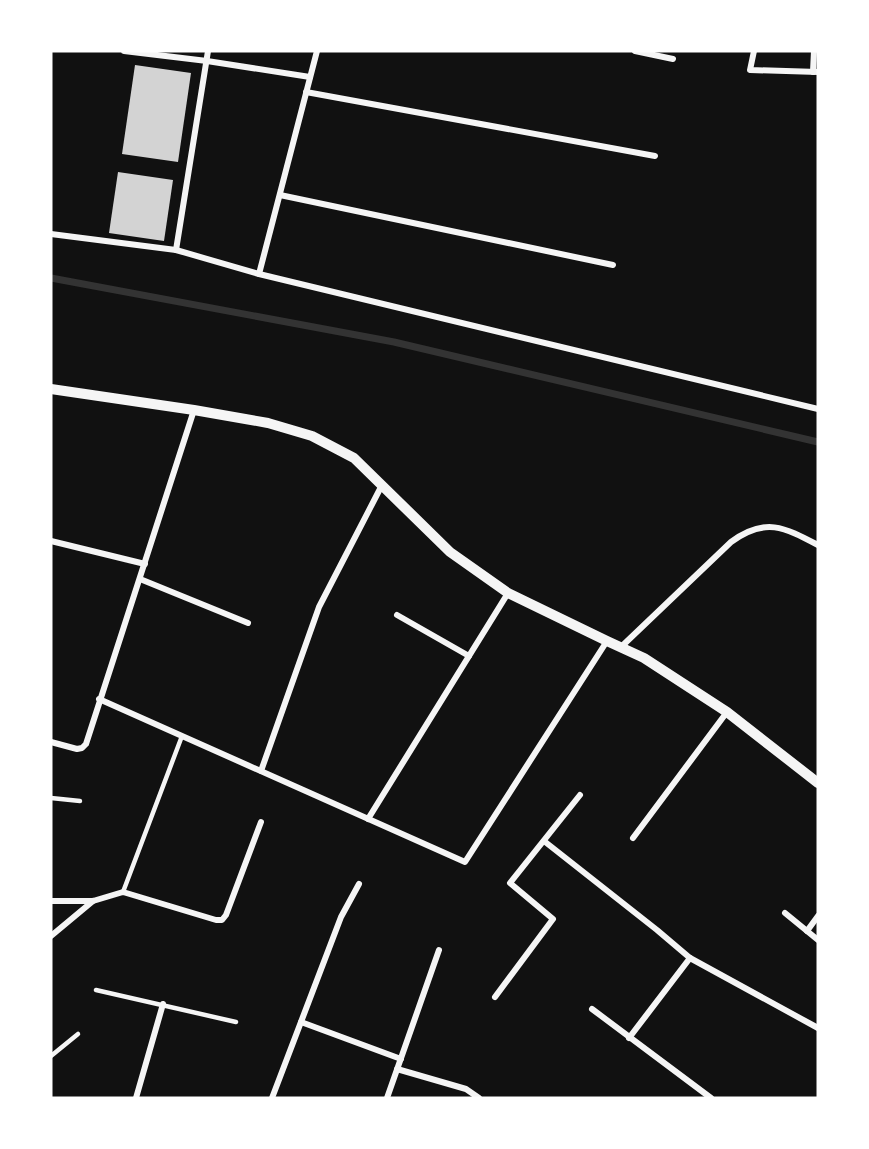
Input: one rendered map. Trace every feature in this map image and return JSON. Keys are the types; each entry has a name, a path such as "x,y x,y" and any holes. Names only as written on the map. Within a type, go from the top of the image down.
{"street":[{"path":"124,51 310,77"},
{"path":"176,250 208,51"},
{"path":"259,274 317,51"},
{"path":"634,51 673,59"},
{"path":"754,51 750,70 815,72 814,51"},
{"path":"306,92 655,156"},
{"path":"280,195 613,266"},
{"path":"51,234 176,250 259,274 818,409"},
{"path":"51,389 268,423 312,436 354,458 450,552 508,593 644,658 727,712 818,783"},
{"path":"51,742 77,749 86,744 194,410"},
{"path":"261,771 320,608 382,485"},
{"path":"621,647 743,534 759,528 780,528 818,545"},
{"path":"51,541 145,564"},
{"path":"140,579 248,623"},
{"path":"368,819 508,593"},
{"path":"398,615 469,656"},
{"path":"99,699 465,862 607,641"},
{"path":"633,838 727,712"},
{"path":"495,997 553,919 510,883 580,795"},
{"path":"51,901 93,901 123,892 222,920 226,915 261,822"},
{"path":"544,841 690,958 818,1028"},
{"path":"272,1098 341,917 360,884"},
{"path":"51,936 93,901"},
{"path":"785,914 818,940"},
{"path":"807,931 818,916"},
{"path":"387,1098 439,950"},
{"path":"629,1038 690,958"},
{"path":"136,1098 163,1004"},
{"path":"592,1009 711,1098"},
{"path":"301,1022 401,1059"},
{"path":"397,1069 466,1089 478,1098"}],"lane":[{"path":"123,892 182,736"},
{"path":"51,798 80,801"},
{"path":"96,990 236,1022"},
{"path":"51,1056 78,1034"}],"building":[{"path":"135,65 191,73 178,162 122,154"},
{"path":"118,172 173,180 164,241 109,233"}],"waterway":[{"path":"51,278 394,342 818,442"}]}
